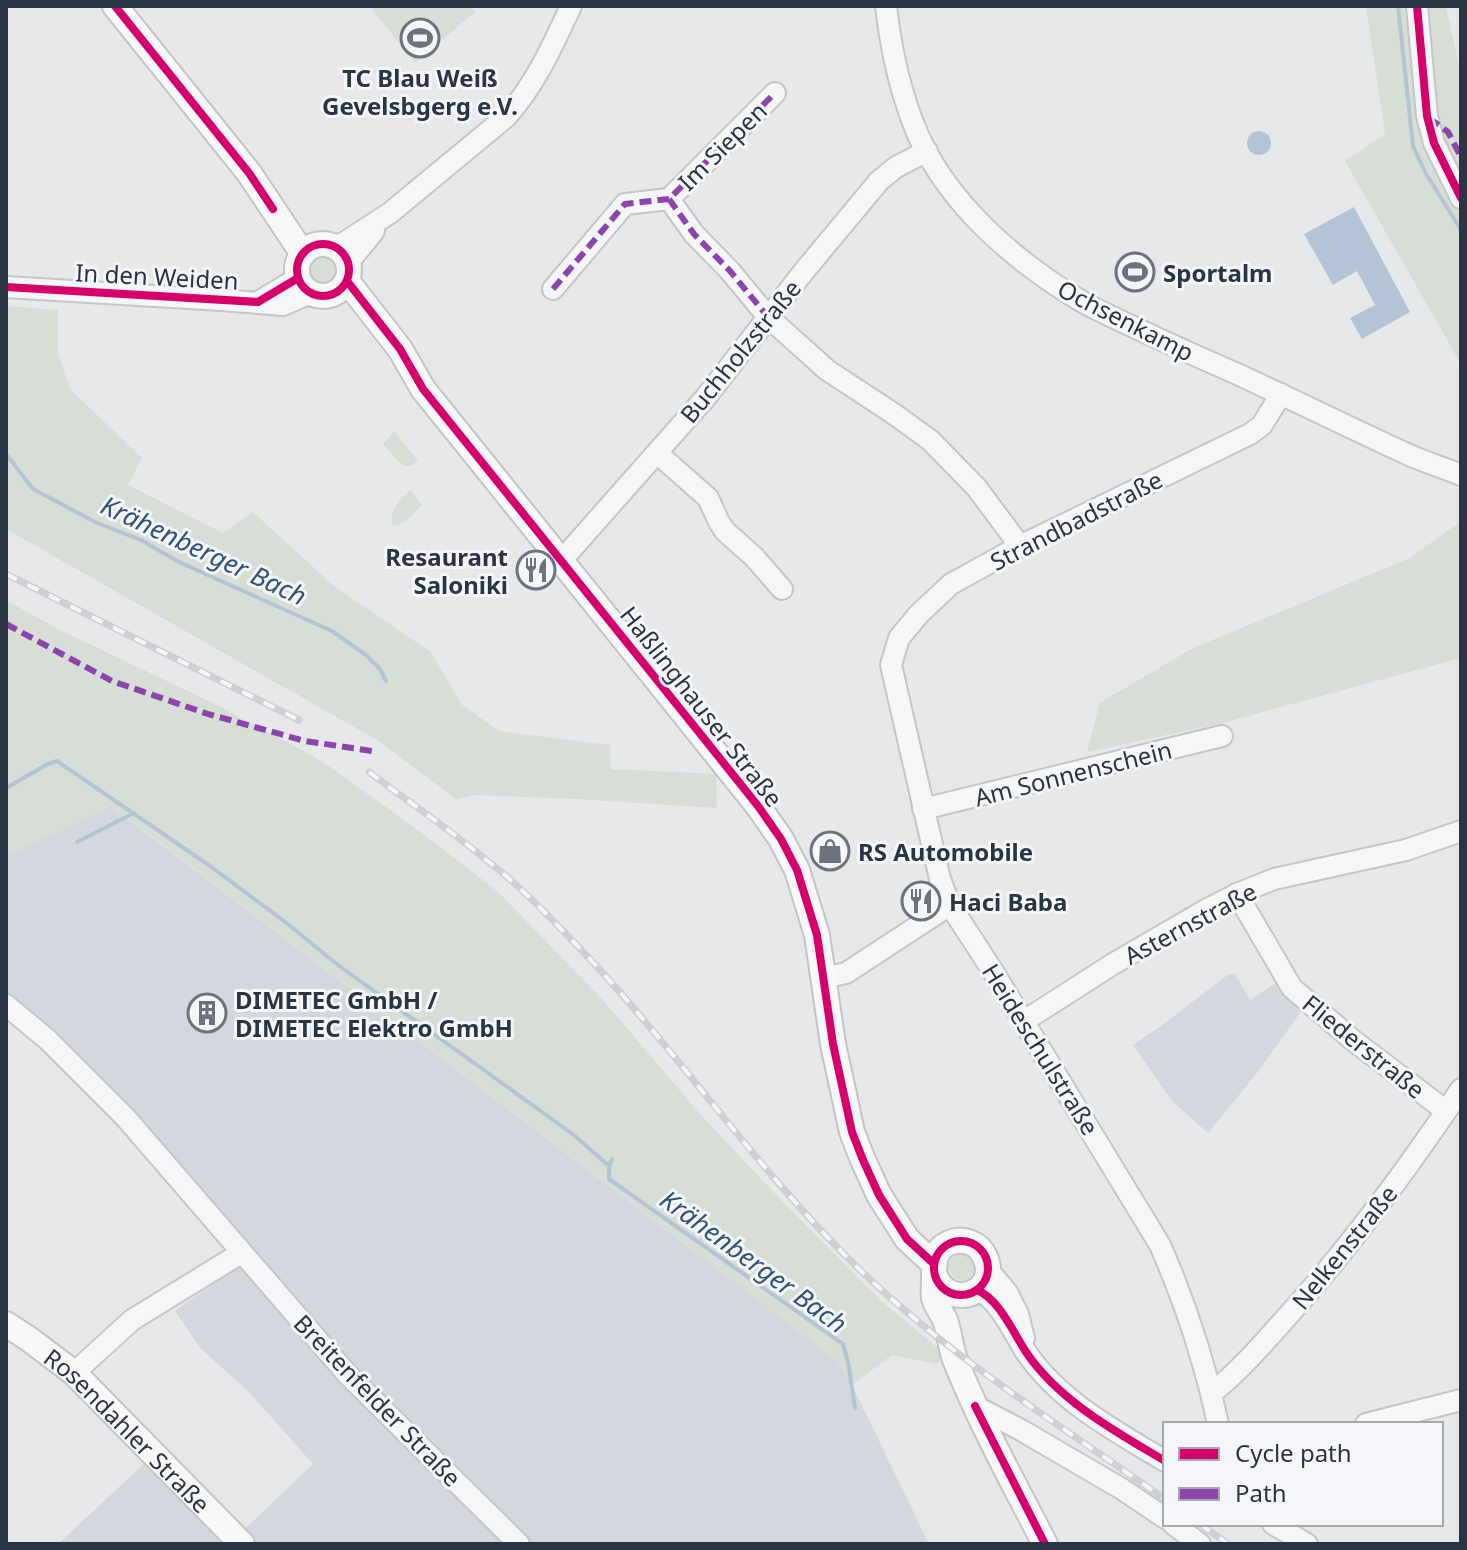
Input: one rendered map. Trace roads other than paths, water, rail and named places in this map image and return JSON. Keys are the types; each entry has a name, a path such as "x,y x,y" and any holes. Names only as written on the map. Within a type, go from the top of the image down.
{"main road":[{"name":"Haßlinghauser Straße","path":"126,10 390,358 423,389 731,771 781,839 797,870 817,935 833,1044 852,1132 879,1195 893,1216 937,1261"},
{"path":"946,1321 954,1301 975,1285 987,1260 983,1251 973,1243 955,1241 937,1261 934,1299 946,1321 954,1358 975,1406 1045,1544"},
{"path":"937,1261 941,1287 948,1293 975,1285"},
{"name":"Rosendahler Straße","path":"6,1324 74,1373 242,1544"}],"street":[{"name":"In den Weiden","path":"6,287 258,302 325,269 506,117 549,52 571,6"},
{"name":"Ochsenkamp","path":"886,6 890,43 901,88 927,151 958,198 977,219 1038,273 1084,303 1163,341 1408,455 1461,475"},
{"path":"1417,6 1427,116 1434,143 1461,198"},
{"name":"Im Siepen","path":"553,289 625,204 669,199 775,93"},
{"name":"Buchholzstraße","path":"561,561 706,397 879,181 896,167 927,151"},
{"name":"Im Siepen","path":"669,199 694,234 768,317 827,370 930,440 976,487 1020,546"},
{"name":"Strandbadstraße","path":"891,665 899,638 951,584 1020,546 1250,434 1262,425 1281,394"},
{"path":"657,453 708,498 725,531 754,557 782,589"},
{"name":"Heideschulstraße","path":"891,665 940,879 950,905 1160,1245 1175,1280 1212,1393 1218,1422"},
{"name":"Am Sonnenschein","path":"923,809 1222,736"},
{"name":"Asternstraße","path":"1024,1021 1113,964 1237,894 1274,879 1406,850 1461,831"},
{"name":"Fliederstraße","path":"1237,894 1292,988 1354,1041 1446,1111"},
{"path":"823,978 846,973 950,905"},
{"name":"Breitenfelder Straße","path":"6,1005 48,1040 125,1117 348,1375 519,1544"},
{"name":"Nelkenstraße","path":"1212,1393 1248,1360 1335,1263 1405,1172 1461,1089"},
{"path":"74,1373 132,1320 241,1253"},
{"path":"975,1285 994,1302 1027,1354 1049,1380 1078,1405 1163,1460"},
{"path":"1374,1422 1461,1400"},
{"path":"975,1406 1034,1437 1163,1517"},
{"path":"1176,1526 1199,1544"},
{"path":"1276,1526 1305,1543"},
{"path":"1289,1526 1305,1543"}],"water":[{"path":"1259,131 1268,134 1271,143 1268,152 1259,155 1250,152 1247,143 1250,134"},
{"path":"1354,207 1410,312 1362,339 1350,318 1375,305 1357,271 1333,285 1304,234"}],"waterway":[{"path":"1398,6 1413,146 1425,172 1461,230"},
{"name":"Krähenberger Bach","path":"6,454 33,489 97,523 141,540 179,562 332,631 366,655 380,669 386,681"},
{"path":"6,788 57,761 210,866 338,965 574,1135 609,1166"},
{"path":"77,842 134,813"},
{"name":"Krähenberger Bach","path":"612,1159 609,1179 843,1344 855,1408"}],"railway":[{"path":"6,574 299,720"},
{"path":"369,772 457,836 547,914 603,973 780,1185 891,1299 966,1360 1163,1498"},
{"path":"1203,1526 1228,1544"}],"place":[{"name":"TC Blau Weiß Gevelsbgerg e.V.","path":"420,38"},
{"name":"Sportalm","path":"1135,272"},
{"name":"Resaurant Saloniki","path":"536,570"},
{"name":"RS Automobile","path":"830,851"},
{"name":"Haci Baba","path":"921,901"},
{"name":"DIMETEC GmbH / DIMETEC Elektro GmbH","path":"207,1013"}]}
